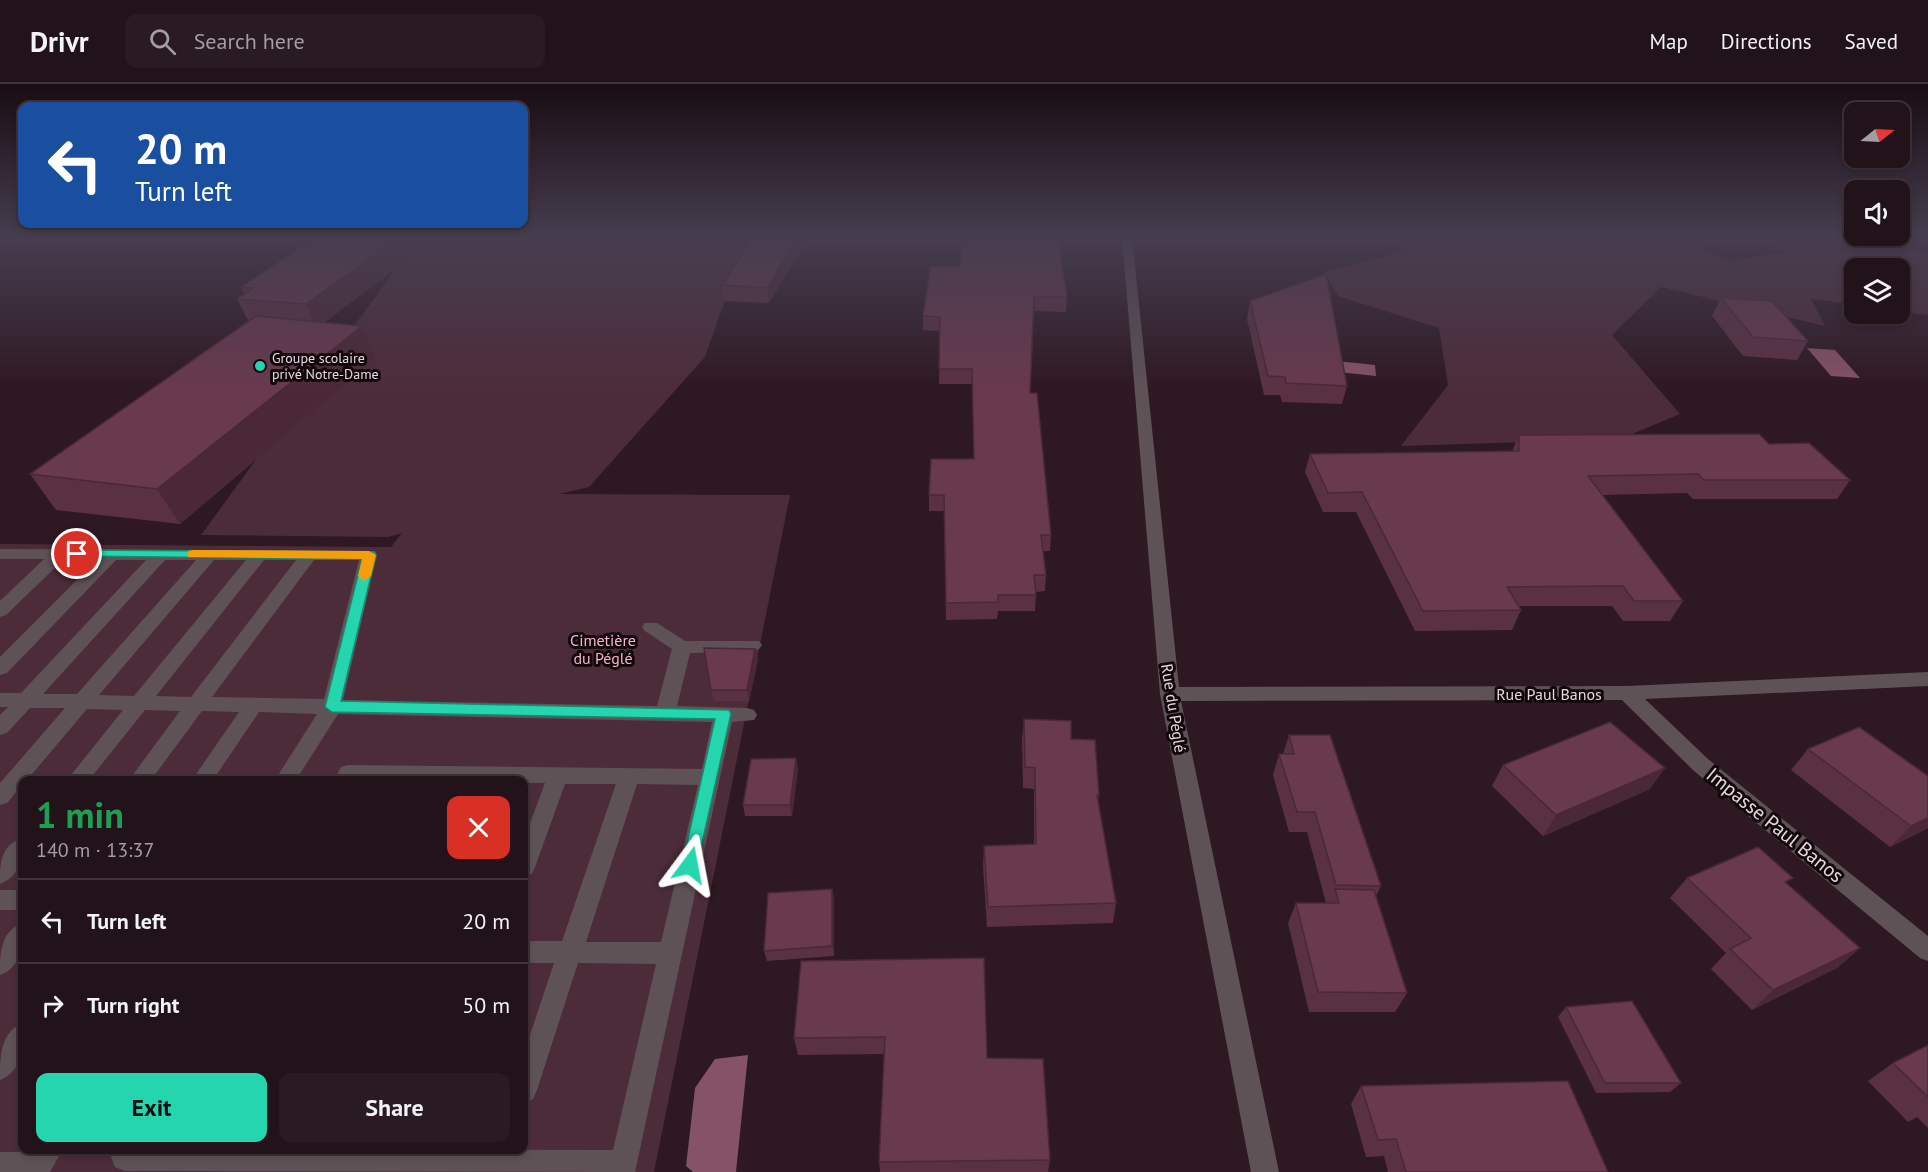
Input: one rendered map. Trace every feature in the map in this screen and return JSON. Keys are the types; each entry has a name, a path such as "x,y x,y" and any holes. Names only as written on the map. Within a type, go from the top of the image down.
{"street":[{"name":"Rue du Péglé","path":"1132,288 1170,694 1265,1172"},
{"path":"0,612 60,554"},
{"path":"4,558 60,554 369,555 332,707 288,776"},
{"path":"0,668 112,554"},
{"path":"0,728 161,554"},
{"path":"18,776 210,554"},
{"path":"80,776 260,555"},
{"path":"142,776 309,555"},
{"path":"651,627 682,648 753,645"},
{"path":"665,714 682,648"},
{"name":"Rue Paul Banos","path":"1170,694 1627,693 1928,679"},
{"name":"Impasse Paul Banos","path":"1627,693 1701,765 1928,950"},
{"path":"0,700 747,715"},
{"path":"205,776 254,705"},
{"path":"127,1154 125,1157 244,1154 501,1156 624,1164 724,714"},
{"path":"346,776 348,773 412,776"},
{"path":"528,856 558,775"},
{"path":"0,797 18,776"},
{"path":"528,776 710,777"},
{"path":"528,1078 629,776"},
{"path":"0,874 18,852"},
{"path":"0,900 18,900"},
{"path":"0,964 18,939"},
{"path":"528,952 671,953"},
{"path":"0,1067 18,1041"},
{"path":"0,1166 38,1166 46,1154"}],"green space":[{"name":"Cimetière du Péglé","path":"382,288 729,288 705,357 589,487 559,494 790,495 654,1172 0,1172 0,544 391,547 402,533 388,537 201,535"},
{"path":"1333,288 1660,288 1612,335 1680,414 1620,439 1401,446 1448,385 1439,328 1338,296"},
{"path":"1664,288 1844,288 1844,303 1811,299 1825,326"},
{"path":"1910,288 1928,288 1928,315 1910,313"}],"shaded area":[{"path":"1807,348 1835,350 1860,378 1831,376"},
{"path":"1328,360 1375,365 1376,376 1329,371"},
{"path":"748,1055 736,1172 693,1172 686,1166 695,1088 715,1059"}],"building":[{"path":"250,288 329,288 306,304 237,299 253,288"},
{"path":"928,288 1065,288 1067,297 1034,297 1030,393 1037,393 1051,535 1041,535 1046,575 1034,575 1036,595 998,595 998,602 946,603 944,495 929,495 931,459 974,459 972,369 939,369 940,317 923,316"},
{"path":"1287,288 1329,288 1347,386 1286,383 1285,377 1268,376 1250,301"},
{"path":"1721,298 1772,301 1808,341 1753,337"},
{"path":"256,316 362,326 157,489 30,474"},
{"path":"1759,434 1769,444 1809,443 1850,480 1704,480 1698,474 1588,476 1683,601 1634,601 1623,586 1507,587 1521,610 1423,611 1362,492 1328,493 1310,454 1519,451 1519,435"},
{"path":"704,648 755,649 747,690 711,690"},
{"path":"1024,719 1071,721 1071,739 1095,740 1099,795 1097,795 1116,903 988,907 984,846 1036,844 1035,768 1025,767"},
{"path":"1610,722 1665,768 1556,815 1503,765"},
{"path":"1859,727 1928,776 1928,818 1911,826 1808,749"},
{"path":"1289,735 1330,735 1381,886 1336,885 1315,812 1297,812 1279,754 1294,754"},
{"path":"796,758 790,805 743,805 751,759"},
{"path":"1758,847 1793,878 1785,882 1860,948 1773,990 1730,949 1751,938 1687,878"},
{"path":"832,889 832,946 764,951 768,893"},
{"path":"1335,889 1374,890 1407,993 1318,992 1296,903 1339,903"},
{"path":"984,958 987,1058 1043,1059 1050,1160 879,1162 885,1037 794,1038 801,961"},
{"path":"1632,1001 1681,1083 1605,1083 1566,1007"},
{"path":"1928,1045 1928,1097 1893,1063"},
{"path":"1568,1081 1608,1172 1406,1172 1396,1139 1378,1140 1361,1086"}],"slow traffic":[{"path":"193,554 369,555 364,576"}],"place":[{"name":"Groupe scolaire privé Notre-Dame","path":"260,366"}],"route":[{"path":"77,554 369,555 332,707 724,714 690,865"}]}
